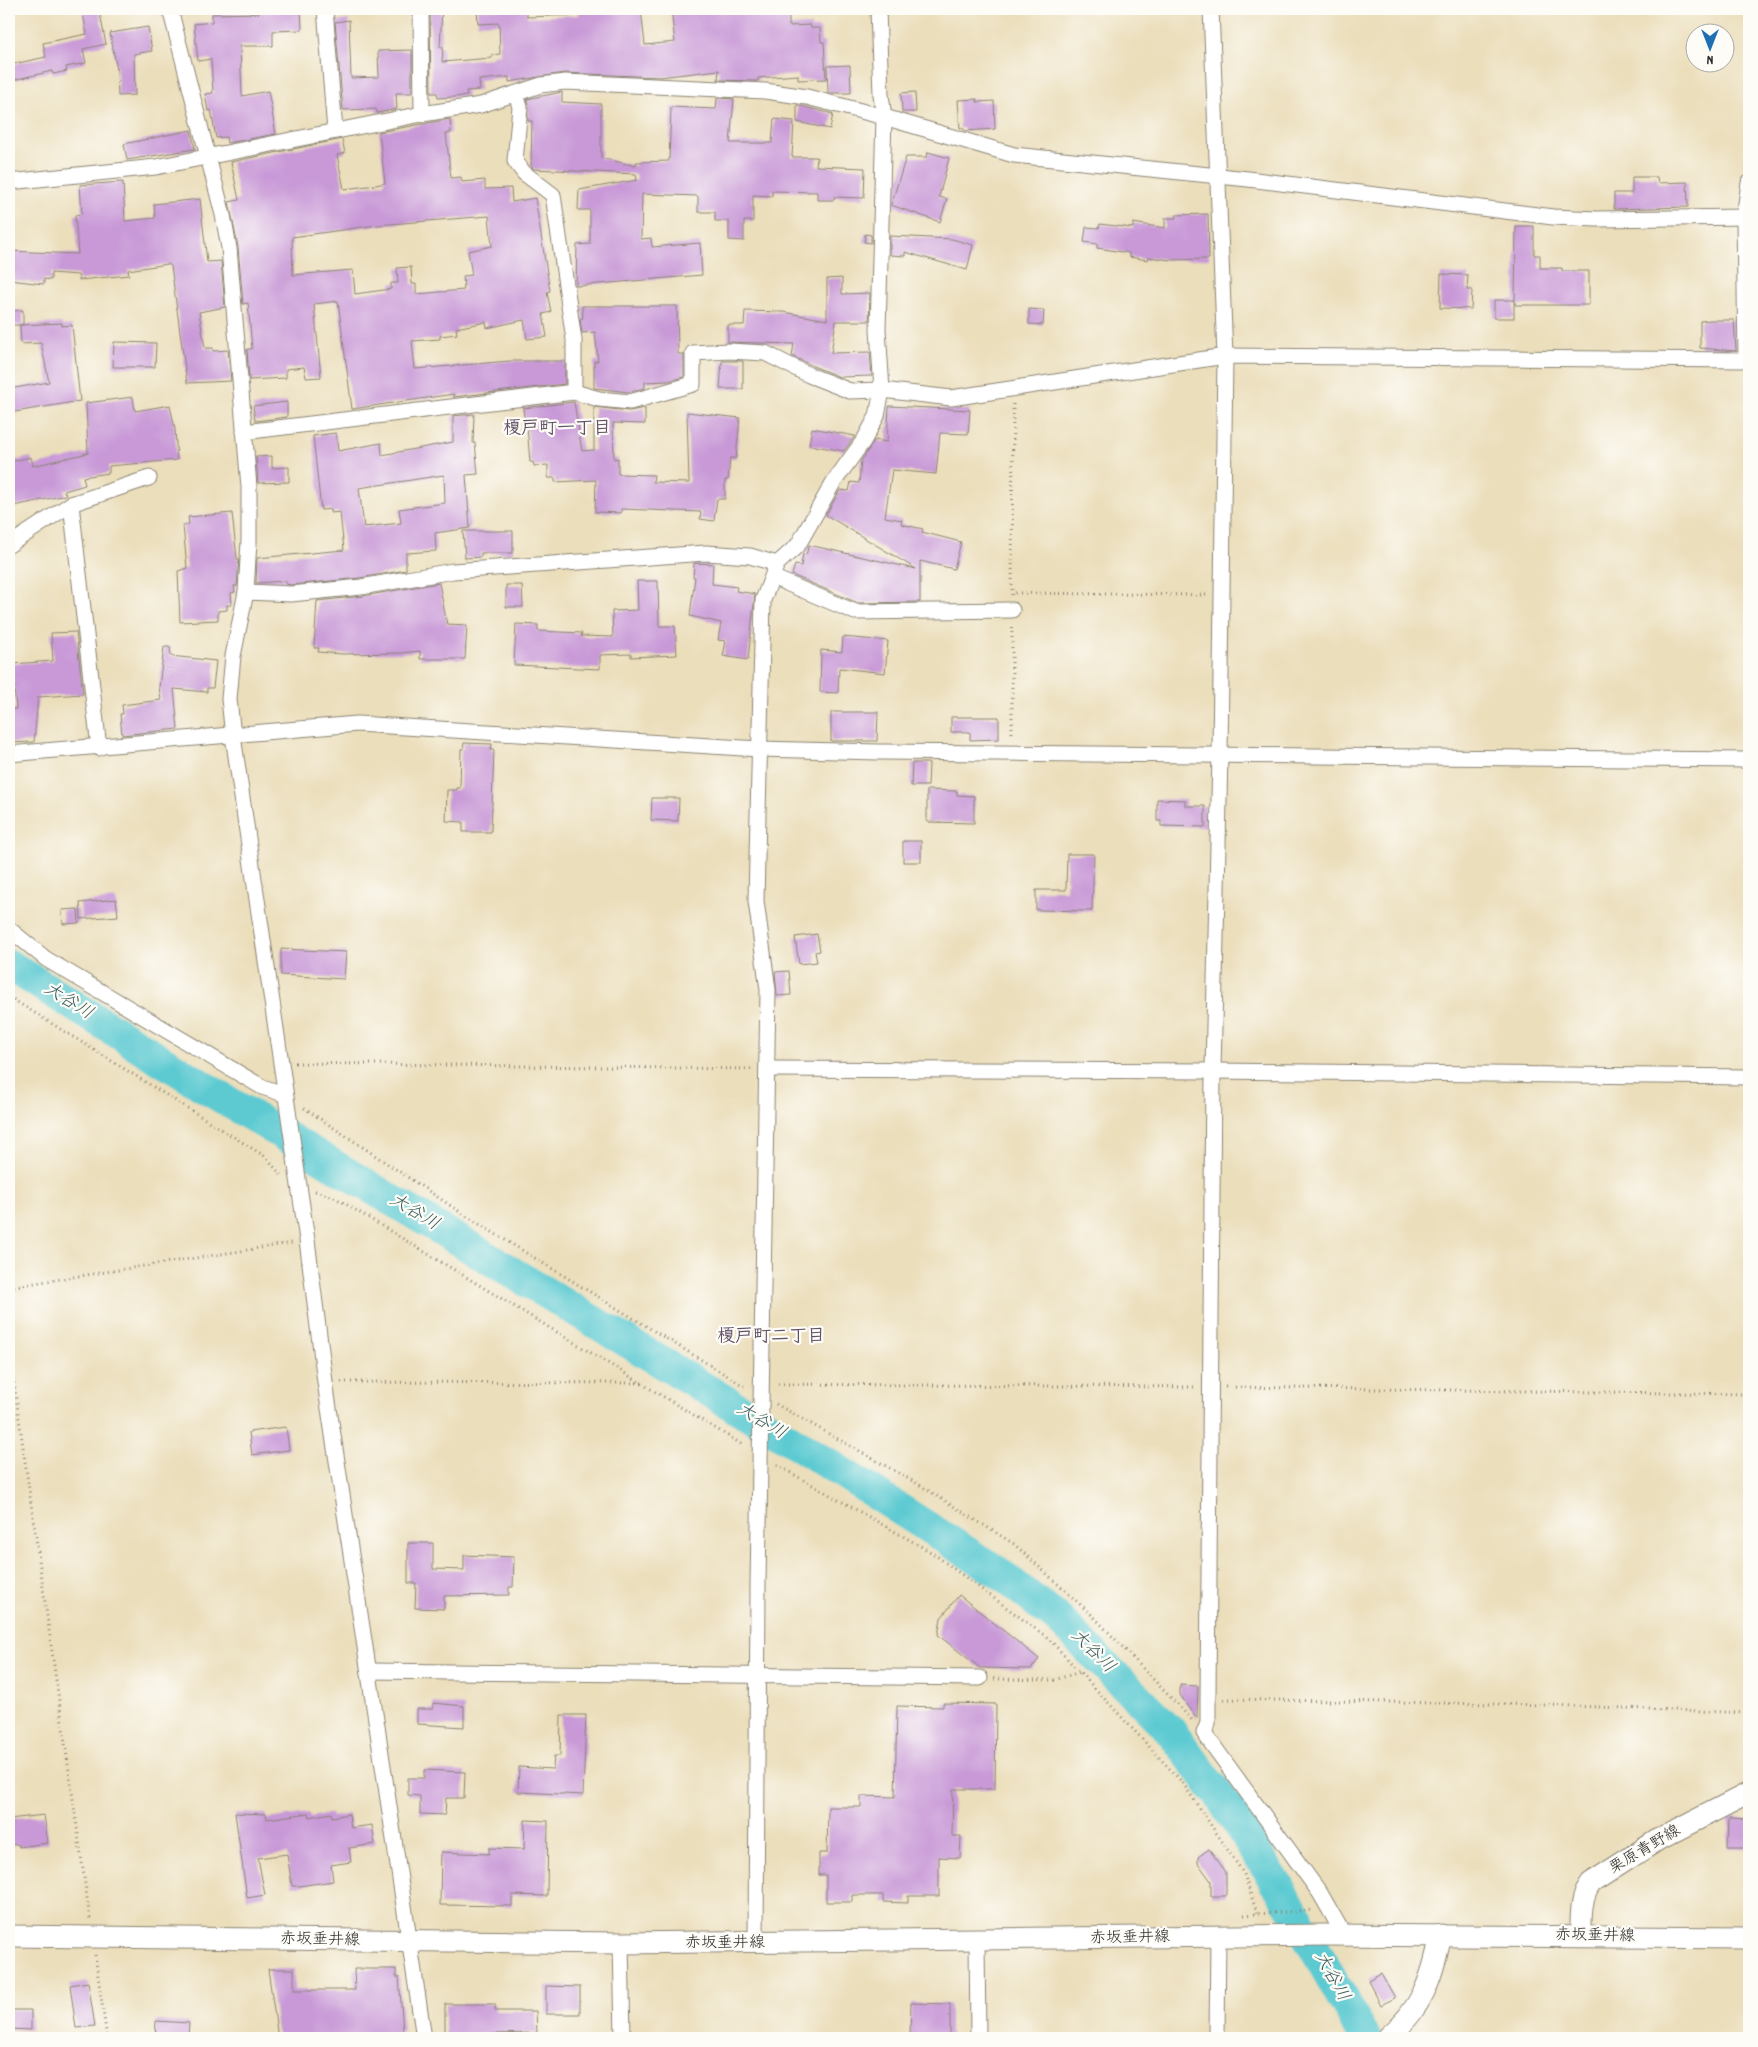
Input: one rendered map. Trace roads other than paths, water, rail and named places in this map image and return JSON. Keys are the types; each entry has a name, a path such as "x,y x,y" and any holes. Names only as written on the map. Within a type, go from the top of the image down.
{"main road":[{"name":"栗原青野線","path":"1581,1936 1582,1903 1585,1892 1591,1883 1659,1839 1749,1793"},
{"name":"赤坂垂井線","path":"9,1936 621,1943 756,1943 1335,1934 1749,1938"},
{"path":"1387,2038 1418,2007 1426,1993 1441,1936"}],"street":[{"path":"170,9 210,156 229,248 249,488 249,541 246,592 233,656 229,699 233,736 307,1240 325,1382 424,2038"},
{"path":"325,9 335,131"},
{"path":"421,9 422,114"},
{"path":"756,1943 768,990 756,901 763,600 774,570 798,545 833,483 864,440 877,416 882,390 878,330 884,117 881,95 878,9"},
{"path":"1211,9 1225,356 1220,754 1213,1071 1208,1723 1204,1733 1320,1893 1335,1934"},
{"path":"9,182 156,167 422,114 481,105 541,85 565,82 765,91 807,97 884,117 1014,155 1219,176 1553,217 1596,219 1747,216"},
{"path":"516,94 520,107 515,161 524,172 553,196 574,340 574,392"},
{"path":"244,432 574,392 599,399 630,402 693,384 693,353 729,351 765,353 809,375 850,391 882,390 951,398 1014,390 1225,356 1748,360 1747,216 1749,183"},
{"path":"9,545 70,504 149,478"},
{"path":"70,504 99,748"},
{"path":"246,592 291,594 361,587 452,571 706,553 750,556 855,612 1012,610"},
{"path":"9,754 99,748 357,724 759,749 1749,760"},
{"path":"9,929 46,959 285,1100"},
{"path":"767,1069 1213,1071 1749,1077"},
{"path":"370,1671 980,1678"},
{"path":"1217,2038 1218,1936"},
{"path":"977,1940 978,2038"},
{"path":"621,1943 623,2038"}],"waterway":[{"name":"大谷川","path":"9,965 227,1101 794,1442 998,1572 1059,1620 1170,1730 1221,1798 1289,1903 1365,2038"}],"district":[{"name":"榎戸町一丁目","path":"557,429"},
{"name":"榎戸町二丁目","path":"771,1337"}]}
